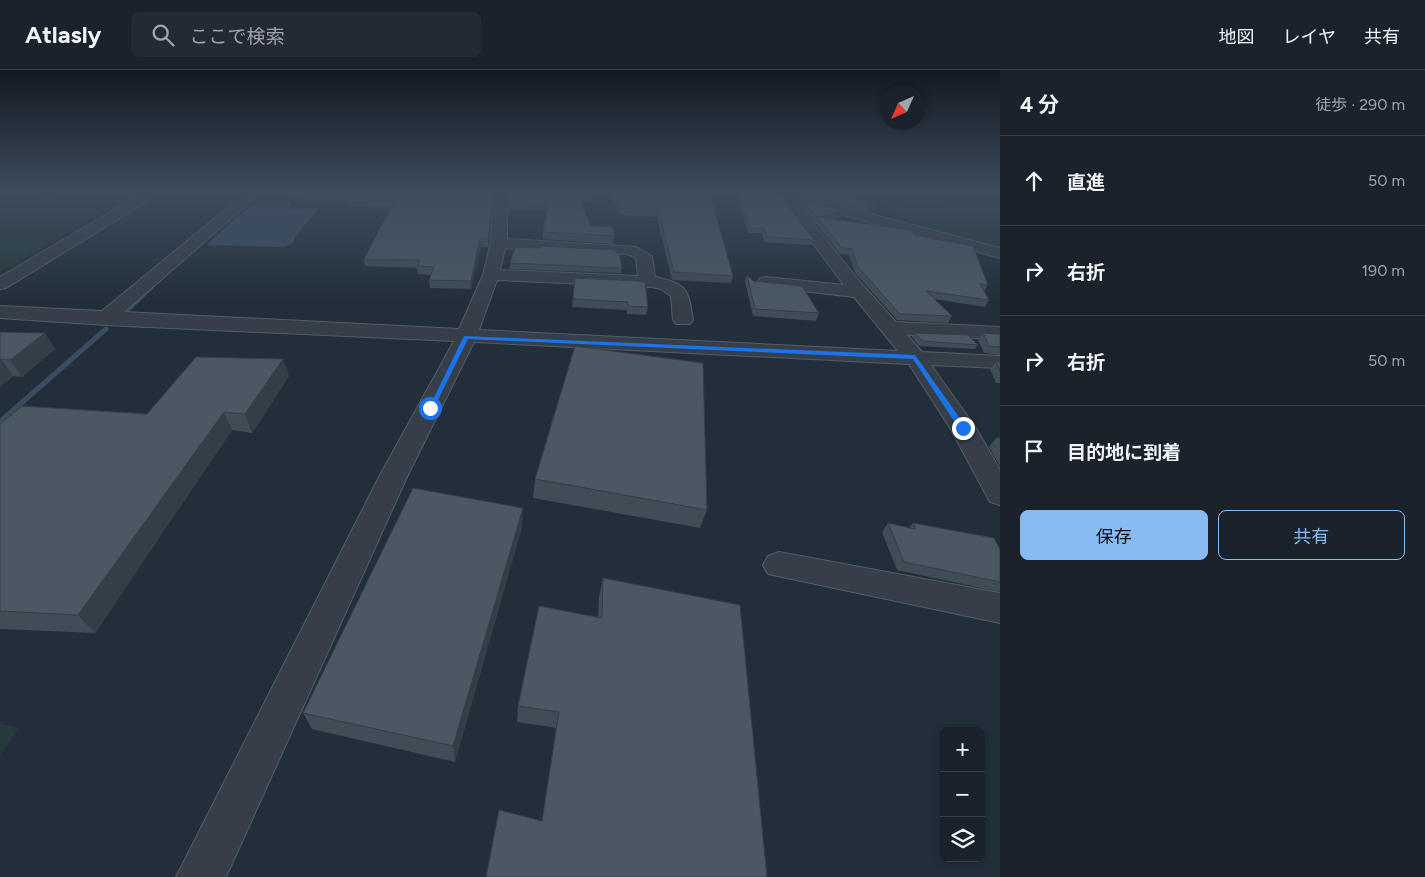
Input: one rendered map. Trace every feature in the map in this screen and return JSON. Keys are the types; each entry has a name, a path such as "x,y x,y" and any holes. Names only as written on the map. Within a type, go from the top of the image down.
{"street":[{"path":"0,284 94,228"},
{"path":"105,319 212,228"},
{"path":"201,877 393,477 466,337 491,275 499,243 500,228"},
{"path":"809,228 859,292 915,357 963,428 1000,495"},
{"path":"905,228 1000,253"},
{"path":"499,243 631,250 644,256 647,282"},
{"path":"491,275 647,282 667,285 680,294 683,320"},
{"path":"779,302 766,282 859,292"},
{"path":"0,312 105,319 1000,362"},
{"path":"958,316 975,332"},
{"path":"890,328 1000,333"},
{"path":"779,566 1000,608"}],"green space":[{"path":"0,228 76,228 15,264 0,271"},
{"path":"925,228 1000,228 1000,247 957,237"},
{"path":"0,724 20,728 0,755"}],"water":[{"path":"225,228 303,228 293,243 285,247 207,245"}],"building":[{"path":"380,228 489,228 488,239 480,239 471,281 429,280 434,267 417,266 420,260 364,259"},
{"path":"544,228 613,228 614,236 543,232"},
{"path":"663,228 720,228 733,276 674,272"},
{"path":"749,228 805,228 814,240 766,237 763,228"},
{"path":"825,228 896,228 913,230 914,235 973,246 988,285 980,284 989,300 926,291 952,316 900,314 858,267 852,249 842,248"},
{"path":"541,246 616,250 619,253 622,268 510,263 515,247 540,248"},
{"path":"747,275 753,281 802,286 819,313 755,309"},
{"path":"575,278 645,282 648,307 628,306 628,302 573,299"},
{"path":"0,332 45,333 10,360 0,360"},
{"path":"915,333 968,335 978,345 922,341"},
{"path":"983,333 1000,334 1000,347 989,346"},
{"path":"575,346 703,363 707,510 535,479"},
{"path":"196,357 283,359 245,414 224,412 78,615 0,611 0,424 22,406 147,414"},
{"path":"996,362 1000,362 1000,371"},
{"path":"413,488 523,508 453,746 303,713"},
{"path":"888,523 915,529 913,523 994,538 1000,550 1000,582 904,562"},
{"path":"603,578 740,605 767,877 486,877 499,810 542,821 559,712 518,706 539,606 602,618"}],"waterway":[{"path":"128,310 152,287"},
{"path":"2,420 106,329"},
{"path":"0,422 4,419"}],"route":[{"path":"430,408 466,337 915,357 963,428"}]}
